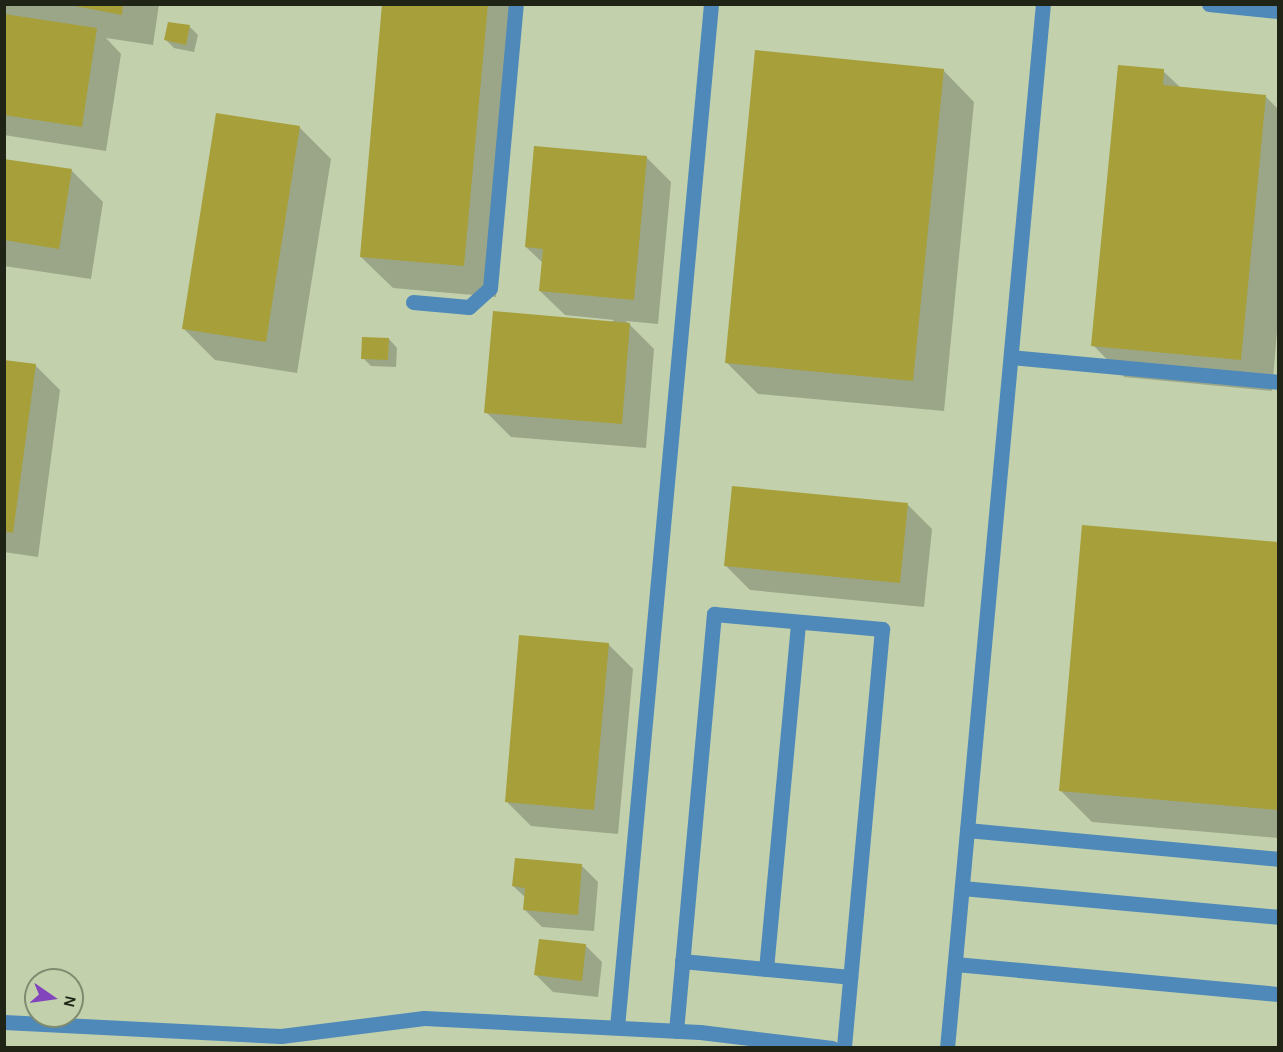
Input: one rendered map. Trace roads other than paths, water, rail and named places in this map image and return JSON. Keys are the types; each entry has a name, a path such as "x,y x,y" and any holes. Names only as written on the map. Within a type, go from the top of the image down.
{"lane":[{"path":"412,302 469,307 490,288 516,4"},
{"path":"617,1028 711,4"},
{"path":"947,1047 1043,4"},
{"path":"1209,4 1278,11"},
{"path":"1011,357 1278,382"},
{"path":"676,1031 714,614 882,629 844,1047"},
{"path":"766,969 798,622"},
{"path":"967,830 1278,859"},
{"path":"962,888 1278,917"},
{"path":"682,961 850,977"},
{"path":"955,964 1278,994"},
{"path":"4,1022 281,1036 424,1018 676,1031 832,1047"}]}
